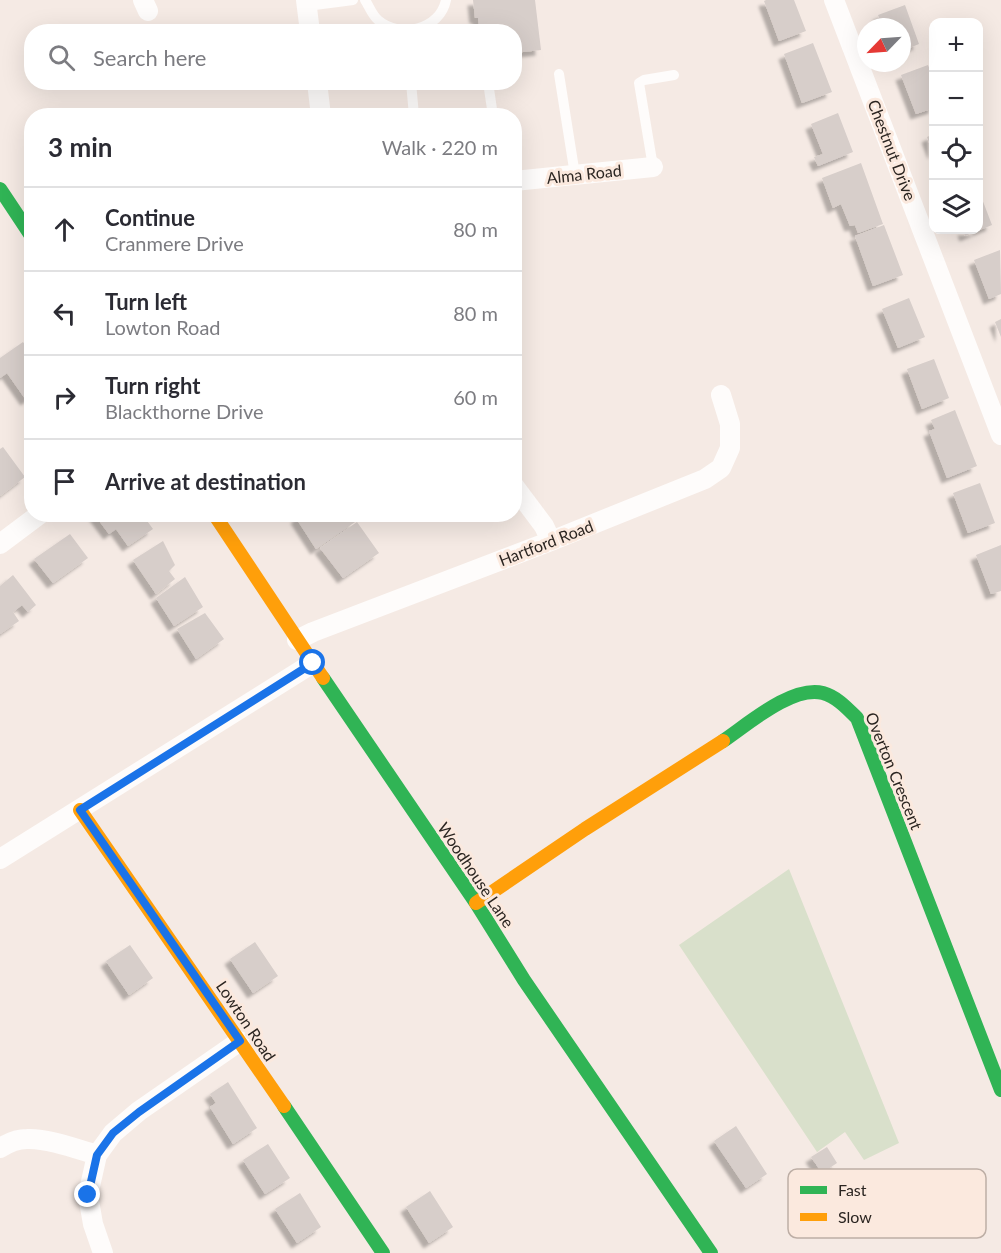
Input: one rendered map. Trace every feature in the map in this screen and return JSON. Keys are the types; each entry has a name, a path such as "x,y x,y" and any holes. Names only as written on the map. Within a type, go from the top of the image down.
{"street":[{"name":"Chestnut Drive","path":"834,0 1001,435"},
{"path":"307,3 309,24"},
{"path":"318,90 320,108"},
{"name":"Alma Road","path":"522,180 653,167"},
{"path":"0,189 24,225"},
{"name":"Hartford Road","path":"297,640 705,478 721,468 730,448 730,424 721,394"},
{"path":"522,497 544,526 551,541"},
{"path":"0,544 29,522"},
{"name":"Woodhouse Lane","path":"219,522 476,903 524,980 711,1253"},
{"path":"0,859 313,663"},
{"name":"Overton Crescent","path":"476,903 770,708 792,696 813,691 828,695 842,702 857,718 1001,1090"},
{"name":"Lowton Road","path":"80,810 383,1253"},
{"path":"103,1253 93,1224 88,1195 97,1155 113,1133 139,1112 240,1041"},
{"path":"0,1148 10,1142 26,1139 45,1141 97,1155"}],"lane":[{"path":"307,3 353,0"},
{"path":"365,0 376,18 384,24"},
{"path":"429,24 439,15 446,0"},
{"path":"559,74 575,175"},
{"path":"653,167 639,83 644,80 674,75"},
{"path":"412,90 413,108"},
{"path":"489,90 493,108"}],"green space":[{"path":"789,869 899,1143 864,1160 845,1132 817,1152 679,945"}],"building":[{"path":"473,0 535,0 541,50 522,52 522,24 479,24 478,18 475,18"},
{"path":"794,0 806,31 779,41 764,1"},
{"path":"905,5 910,18 879,18 878,15"},
{"path":"911,22 919,44 911,47"},
{"path":"813,43 832,92 802,103 784,54"},
{"path":"928,65 929,68 929,110 916,114 901,75"},
{"path":"838,113 853,152 818,166 814,157 823,154 811,124"},
{"path":"861,163 883,224 858,233 855,225 850,226 841,204 833,208 822,178"},
{"path":"983,201 992,225 983,229"},
{"path":"884,225 903,275 873,286 855,236"},
{"path":"1000,250 1001,294 989,299 974,260"},
{"path":"909,298 925,337 898,348 882,309"},
{"path":"1001,319 1001,337 995,322"},
{"path":"24,343 24,397 7,373 0,378 0,358"},
{"path":"934,359 949,398 922,409 907,369"},
{"path":"955,410 977,466 947,478 929,431 935,429 931,420"},
{"path":"3,447 24,478 0,496 0,449"},
{"path":"980,483 995,523 968,533 953,493"},
{"path":"100,522 148,522 153,529 128,546 116,529 109,534"},
{"path":"299,522 355,522 316,549"},
{"path":"357,522 379,553 343,578 320,548"},
{"path":"70,534 88,558 53,583 34,559"},
{"path":"163,541 175,565 169,571 175,579 156,594 133,560"},
{"path":"1001,545 1001,591 991,594 976,555"},
{"path":"13,575 36,605 28,612 22,605 13,612 19,621 0,634 0,586"},
{"path":"185,577 203,607 174,626 156,598"},
{"path":"205,613 224,639 196,659 177,629"},
{"path":"255,942 278,976 253,993 230,959"},
{"path":"130,945 153,978 129,995 106,961"},
{"path":"228,1082 257,1128 233,1144 210,1107 216,1103 210,1094"},
{"path":"736,1126 767,1174 746,1188 714,1141"},
{"path":"268,1144 290,1178 265,1194 243,1160"},
{"path":"827,1147 837,1163 828,1169 819,1169 811,1157"},
{"path":"430,1191 453,1227 429,1243 406,1207"},
{"path":"300,1193 321,1227 297,1243 275,1209"}],"traffic: fast":[{"path":"0,189 24,225"},
{"path":"323,678 476,903 524,980 711,1253"},
{"path":"723,741 784,700 811,692 833,697 857,718 1001,1090"},
{"path":"284,1106 383,1253"}],"traffic: slow":[{"path":"219,522 323,678"},
{"path":"476,903 585,829 723,741"},
{"path":"80,810 284,1106"}],"route":[{"path":"88,1195 97,1155 113,1133 240,1041 80,810 313,663"}]}
